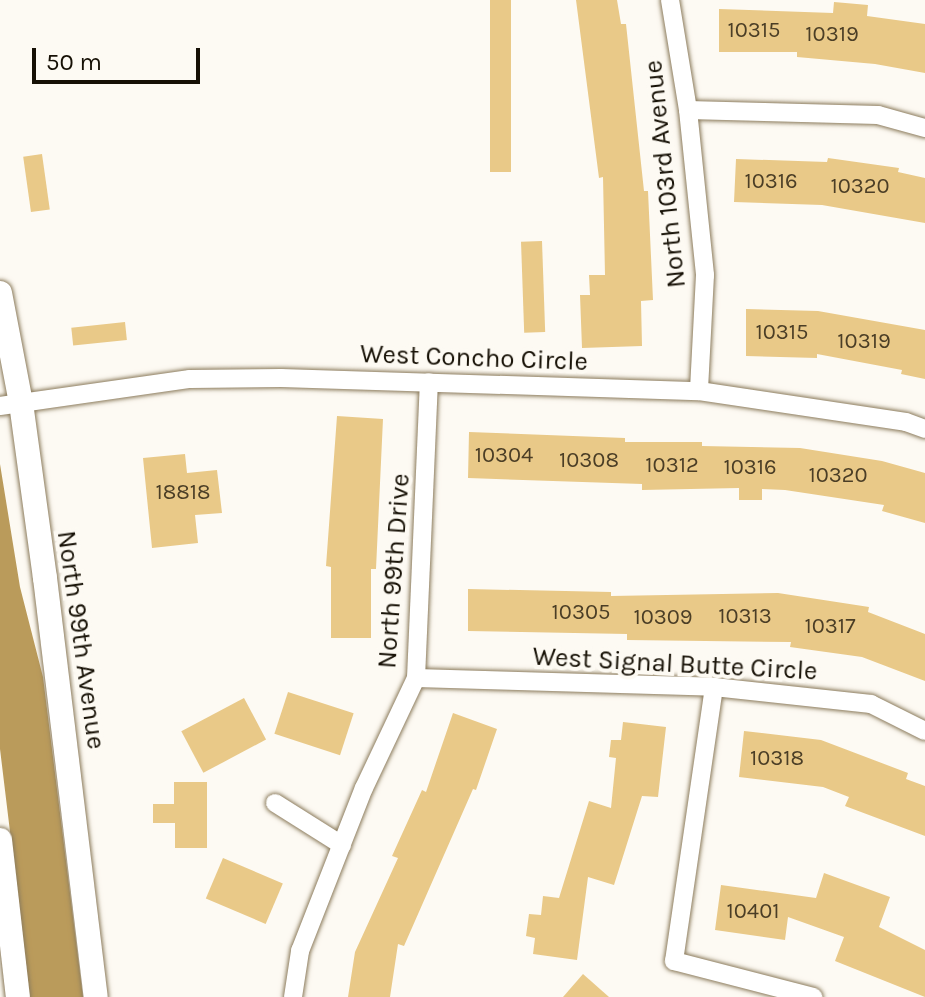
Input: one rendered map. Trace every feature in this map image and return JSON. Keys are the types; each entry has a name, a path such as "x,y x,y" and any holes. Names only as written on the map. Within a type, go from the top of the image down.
{"main road":[{"name":"North 99th Avenue","path":"0,293 10,404 75,810 96,997"},
{"path":"0,840 18,997"}],"street":[{"name":"North 103rd Avenue","path":"670,0 688,110 705,275 699,391"},
{"path":"688,110 878,115 925,128"},
{"name":"West Concho Circle","path":"10,404 134,386 233,377 429,382 699,391 906,422 925,429"},
{"name":"North 99th Drive","path":"293,997 300,951 342,845 416,678 429,382"},
{"name":"West Signal Butte Circle","path":"416,678 714,687 871,704 925,731"},
{"path":"714,687 674,961 813,997"},
{"path":"275,803 342,845"}],"shaded area":[{"path":"0,464 20,587 43,677 83,997 30,997 0,749"}],"building":[{"path":"490,0 511,0 511,172 490,172"},
{"path":"576,0 617,0 621,24 626,24 644,191 648,191 653,300 641,301 642,346 582,348 580,295 590,295 589,275 605,275 603,177 599,178"},
{"path":"834,2 868,5 867,16 925,24 925,73 875,64 797,57 797,52 719,52 719,9 833,13"},
{"path":"42,154 50,209 31,212 23,157"},
{"path":"828,158 899,168 898,172 925,178 925,223 822,205 734,202 736,159 827,162"},
{"path":"542,241 545,332 524,333 521,242"},
{"path":"746,309 818,311 925,330 925,379 901,374 902,370 817,354 817,358 746,356"},
{"path":"125,322 127,340 73,346 71,328"},
{"path":"337,416 383,419 376,569 371,569 371,638 331,638 331,567 326,566"},
{"path":"469,432 625,438 625,442 702,442 702,446 800,448 882,461 925,473 925,523 882,511 884,505 785,490 762,489 762,500 739,500 739,488 642,490 642,484 468,478"},
{"path":"185,454 187,473 217,470 222,513 195,515 198,543 152,548 143,458"},
{"path":"468,589 611,592 611,596 778,593 869,607 868,612 925,634 925,681 862,657 790,647 791,642 627,640 627,634 468,631"},
{"path":"288,692 354,713 340,755 274,734"},
{"path":"244,698 266,739 203,773 181,731"},
{"path":"453,713 497,729 476,790 473,789 404,946 398,944 390,997 348,997 355,952 398,858 392,856 422,790 426,792"},
{"path":"623,722 666,727 658,797 642,796 614,885 588,877 577,960 533,954 535,938 526,936 529,914 541,915 543,896 559,898 589,801 611,808 616,758 609,757 611,740 621,740"},
{"path":"744,731 821,740 908,773 906,779 925,786 925,836 845,806 849,797 823,787 739,777"},
{"path":"174,782 207,782 207,848 175,848 175,823 153,823 153,804 174,804"},
{"path":"223,858 283,883 266,924 206,899"},
{"path":"824,873 890,897 879,927 925,950 925,997 835,961 844,937 788,917 785,940 715,930 721,885 816,898"},
{"path":"583,974 609,997 563,997"}]}
